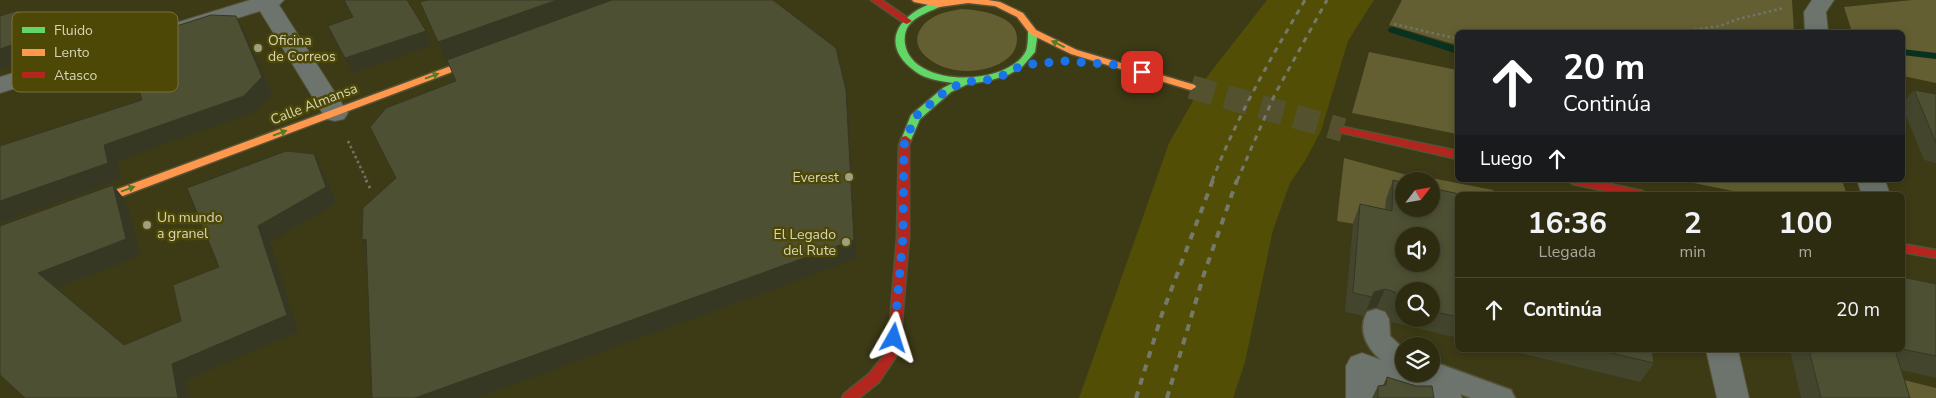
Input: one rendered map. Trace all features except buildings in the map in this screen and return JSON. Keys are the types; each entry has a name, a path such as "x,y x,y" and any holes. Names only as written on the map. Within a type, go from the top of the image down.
{"main road":[{"path":"876,0 907,21"},
{"path":"917,0 939,4 968,0 997,4 1020,15 1033,32 1074,52 1191,87"},
{"path":"939,4 907,21 899,36 902,53 915,67 936,78 964,82 987,80 1007,74 1022,65 1031,54 1034,43 1033,32"},
{"name":"Calle Almansa","path":"74,209 501,51"},
{"path":"1065,61 1118,65"},
{"path":"1022,65 1039,63"},
{"path":"913,81 915,67"},
{"path":"849,398 874,378 891,354 896,322 903,237 904,145 915,112 947,90 964,82"},
{"path":"1343,130 1455,154"},
{"path":"1582,182 1628,192"},
{"path":"1905,249 1936,254"}],"street":[{"path":"178,29 267,1 335,113"},
{"path":"0,85 12,81"},
{"path":"1722,352 1733,398"},
{"path":"1362,398 1362,366 1446,398"}],"lane":[{"path":"1376,319 1377,340 1395,355"},
{"path":"1440,375 1502,398"}],"path":[{"path":"1692,30 1720,26 1747,16 1790,7 1818,15"},
{"path":"1394,24 1455,38"},
{"path":"335,113 370,188"}],"shaded area":[{"path":"1267,0 1374,0 1348,41 1321,131 1305,161 1290,183 1273,230 1245,362 1233,398 1079,398 1169,143 1206,78"},
{"path":"1402,0 1792,0 1794,30 1455,30 1455,44 1389,25"},
{"path":"1912,0 1936,0 1936,83 1905,76 1905,30 1851,30 1844,7"},
{"path":"962,9 996,15 1011,24 1016,31 1017,39 1015,49 1010,56 1000,64 990,68 969,71 947,68 929,59 918,46 917,39 922,26 935,16"},
{"path":"1369,52 1455,70 1455,134 1352,113"},
{"path":"1344,158 1396,172 1395,215 1384,229 1337,221"},
{"path":"1440,180 1493,190 1493,192 1455,192 1455,197 1440,204"},
{"path":"1689,182 1843,182 1846,192 1738,192"},
{"path":"1896,378 1936,388 1936,398 1903,398"}],"waterway":[{"path":"1393,30 1455,50"},
{"path":"1905,52 1936,56"}],"tunnel":[{"path":"1191,87 1343,130"}],"railway":[{"path":"1212,181 1232,134 1255,89 1305,0"},
{"path":"1237,181 1275,94 1327,0"},
{"path":"1136,398 1162,314 1213,180"},
{"path":"1167,398 1204,274 1237,180"}],"traffic: fast":[{"path":"939,4 909,20 902,28 900,38 901,48 909,61 920,70 935,77 970,81 1005,73 1019,65 1029,54 1032,47 1033,32"},
{"path":"906,140 915,117 947,90 964,82"}],"traffic: slow":[{"path":"917,0 939,4 968,0 997,4 1020,15 1033,32 1074,52 1191,87"},
{"path":"84,206 486,56"}],"traffic: jam":[{"path":"876,0 907,21"},
{"path":"1343,130 1455,154"},
{"path":"849,398 874,378 891,355 896,323 903,237 904,145 906,140"},
{"path":"1582,182 1628,192"},
{"path":"1905,249 1936,254"}],"place":[{"name":"Oficina de Correos","path":"258,48"},
{"name":"Everest","path":"849,177"},
{"name":"Un mundo a granel","path":"147,225"},
{"name":"El Legado del Rute","path":"846,242"}],"route":[{"path":"894,338 898,276 903,237 903,153 904,145 915,117 947,90 964,82 987,80 1007,74 1022,65 1065,61 1118,65 1142,72"}]}
